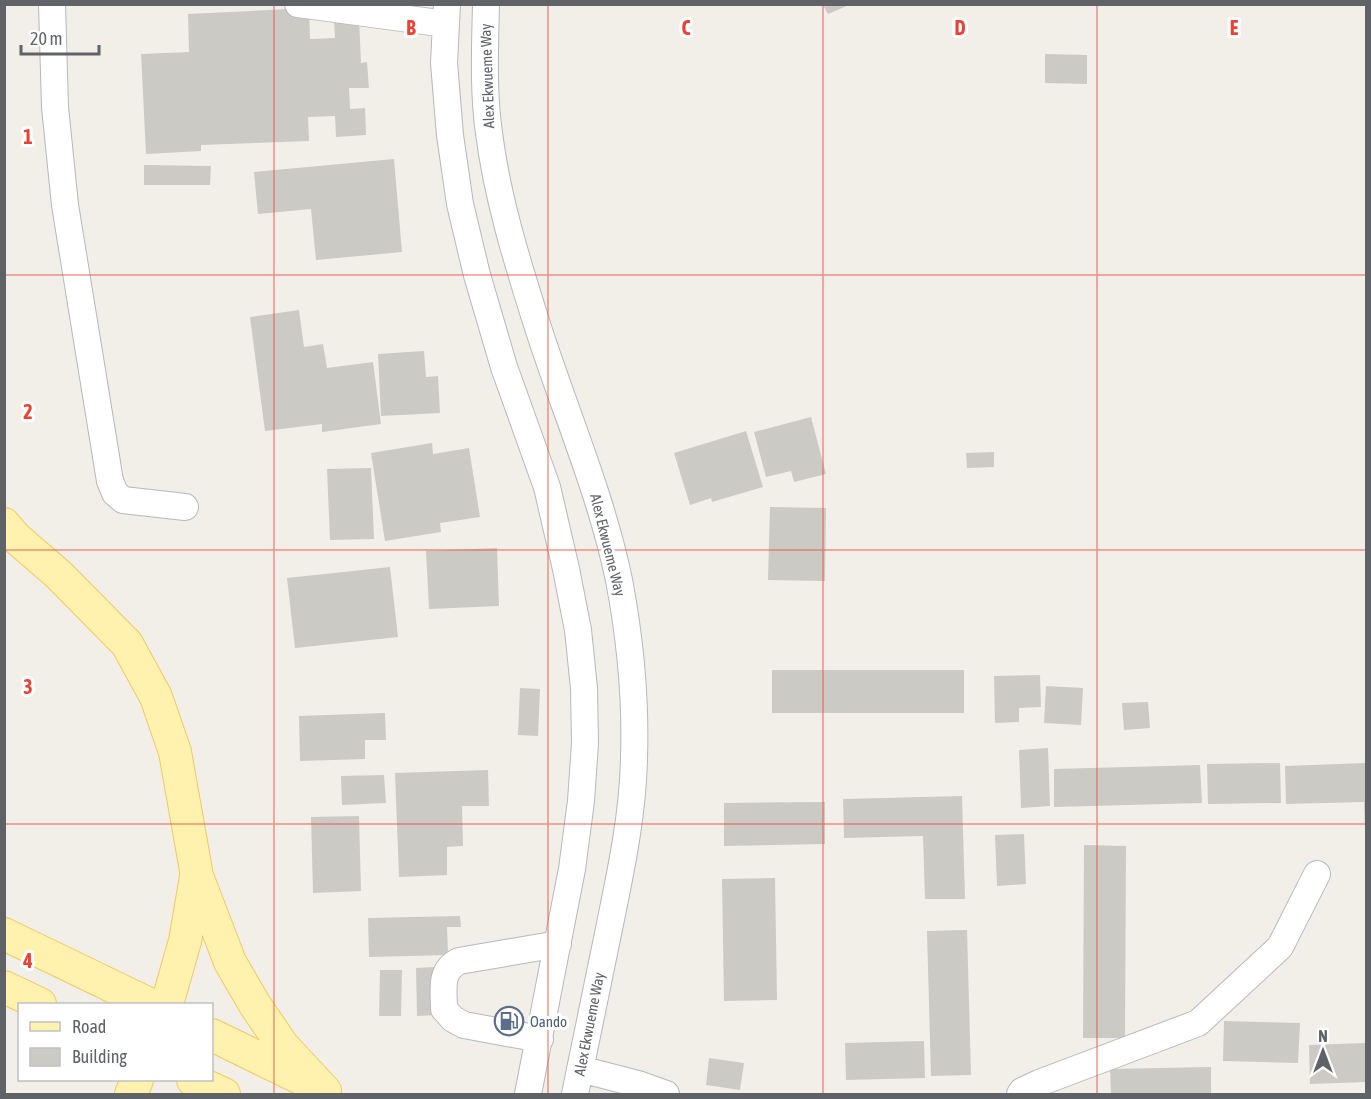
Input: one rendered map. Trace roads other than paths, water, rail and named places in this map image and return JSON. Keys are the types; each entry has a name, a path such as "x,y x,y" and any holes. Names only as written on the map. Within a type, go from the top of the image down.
{"main road":[{"path":"4,524 15,537 59,575 127,645 156,697 175,752 196,876 230,962 255,1005 284,1046 329,1093"},
{"path":"167,1003 185,941 196,876"},
{"path":"4,934 145,1003"},
{"path":"8,989 36,1003"},
{"path":"213,1035 329,1093"},
{"path":"130,1095 137,1081"},
{"path":"195,1081 224,1095"}],"street":[{"path":"52,4 55,107 65,205 110,481 115,493 123,500 185,507"},
{"path":"298,4 447,14 444,63 450,135 460,204 477,275 504,367 547,487 566,569 578,630 584,688 585,743 581,801 572,869 528,1095"},
{"name":"Alex Ekwueme Way","path":"486,4 485,64 489,133 501,197 536,321 590,476 618,578 628,638 634,704 634,760 628,821 617,888 575,1095"},
{"path":"1020,1095 1022,1091 1039,1083 1198,1023 1280,947 1317,874"},
{"path":"540,1039 464,1025 453,1019 444,1009 444,976 450,965 459,961 558,944"},
{"path":"580,1069 638,1084 666,1095"}],"place":[{"name":"Oando","path":"509,1021"}]}
